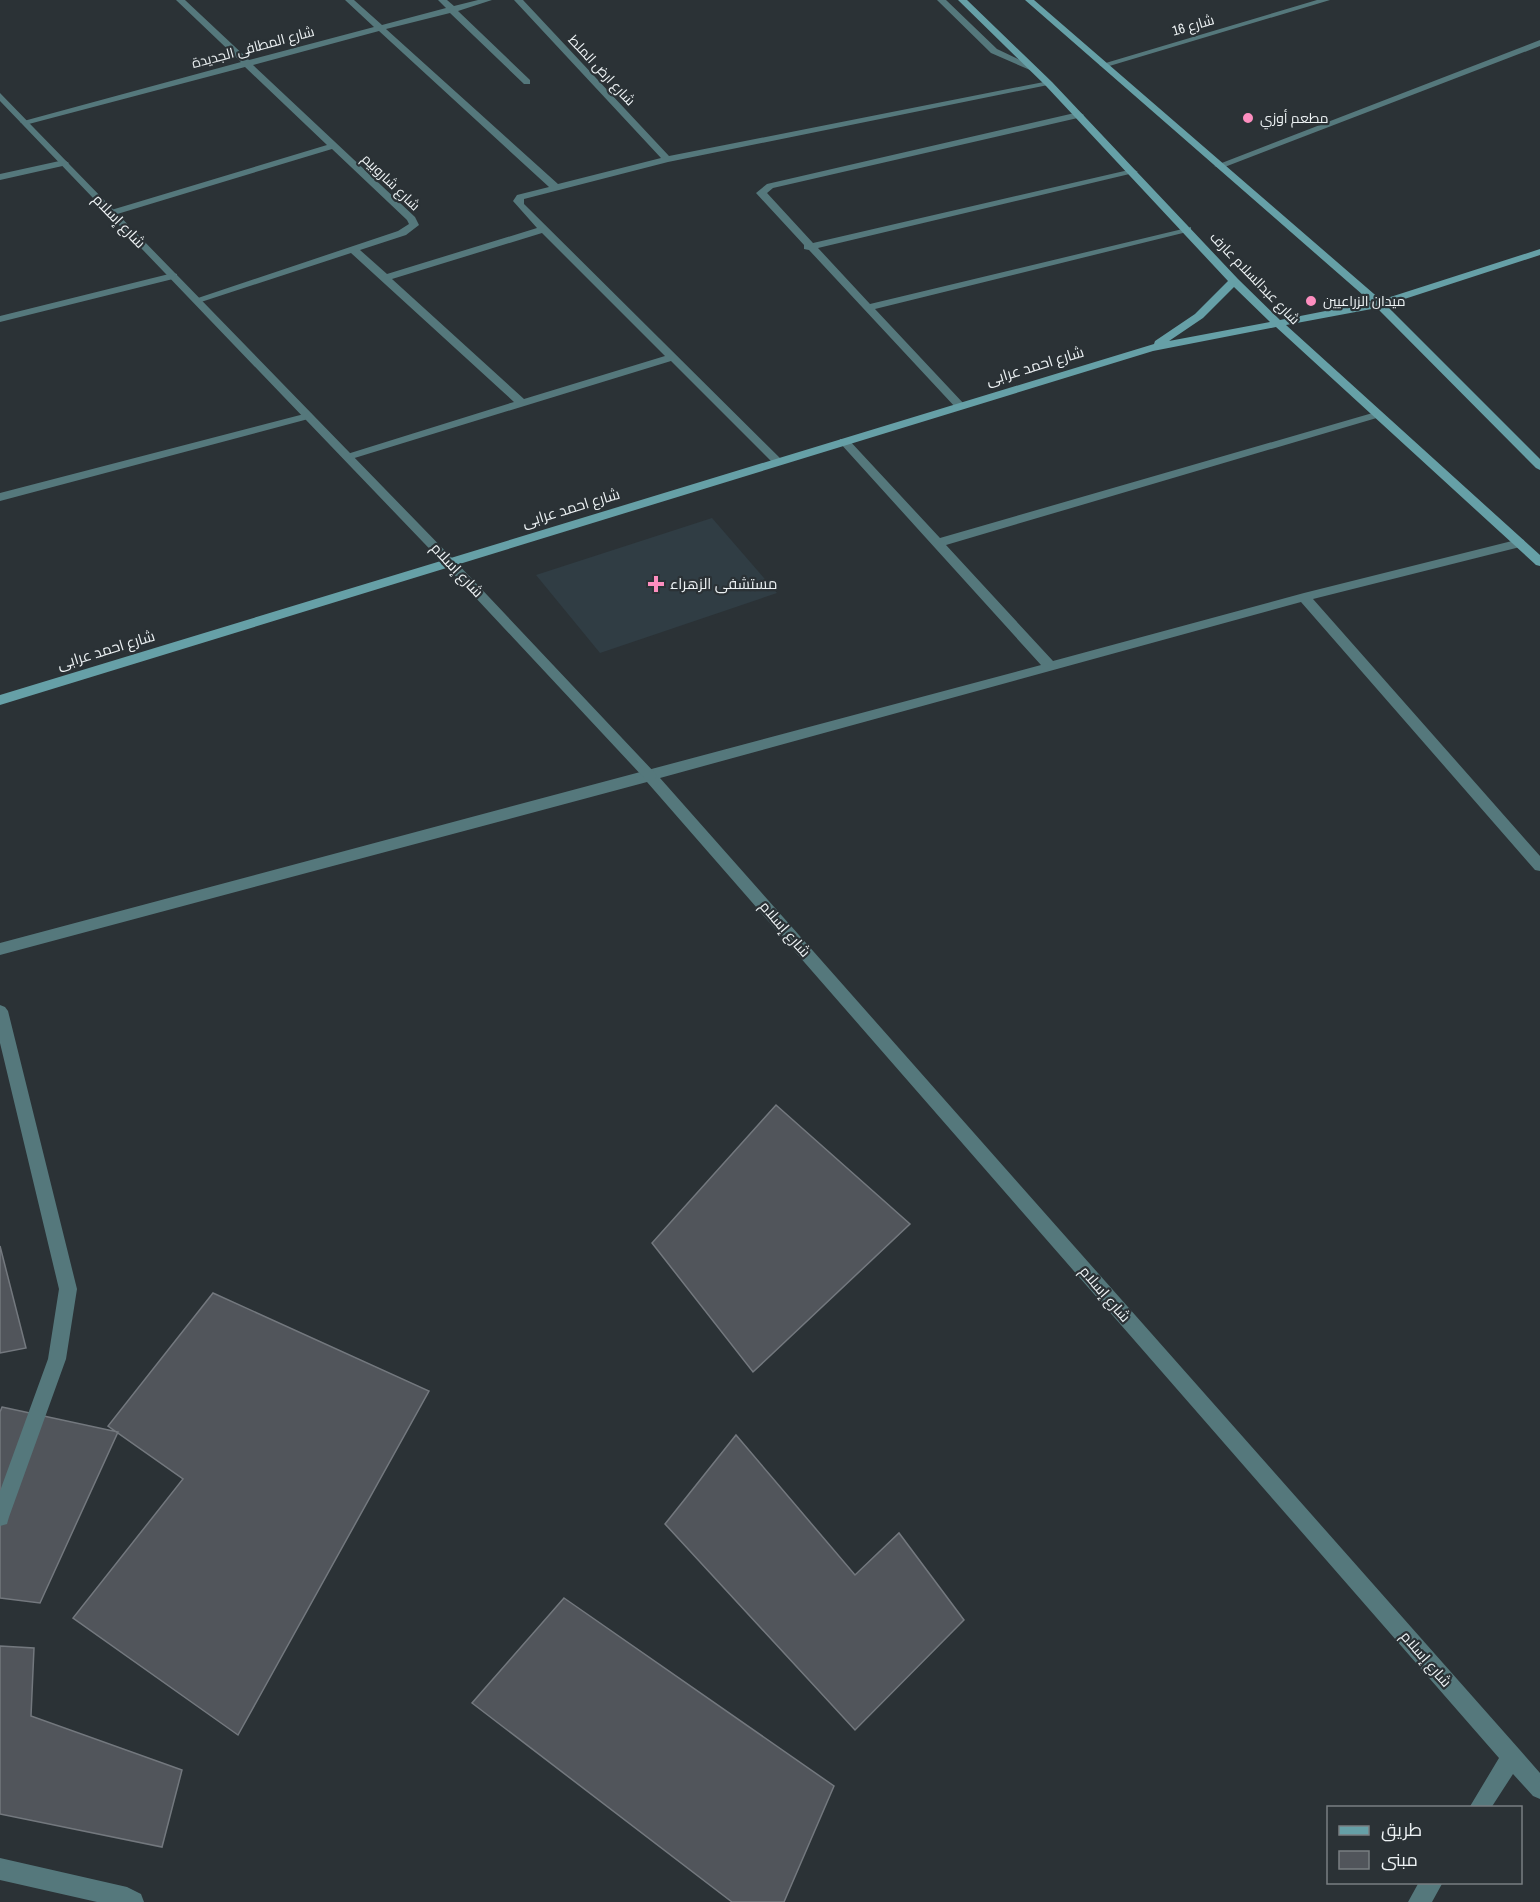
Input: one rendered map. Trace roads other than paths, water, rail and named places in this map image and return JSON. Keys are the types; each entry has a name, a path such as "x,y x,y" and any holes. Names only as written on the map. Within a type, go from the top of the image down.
{"main road":[{"name":"شارع عبدالسلام عارف","path":"962,0 1049,84 1234,281 1276,322 1540,562"},
{"path":"1029,0 1379,304 1540,466"},
{"name":"شارع احمد عرابى","path":"0,700 1151,348 1222,336 1276,322 1379,304 1540,252"},
{"name":"شارع احمد عرابى","path":"1151,348 1199,316 1234,281"}],"street":[{"name":"شارع شاروبيم","path":"180,0 411,219 414,225 408,231 197,300"},
{"path":"349,0 377,28 555,187"},
{"path":"442,0 527,82"},
{"name":"شارع المطافى الجديدة","path":"25,122 488,0"},
{"name":"شارع ارض الملط","path":"518,0 667,159"},
{"path":"941,0 994,51 1033,68"},
{"name":"شارع 16","path":"1103,65 1326,0"},
{"path":"1219,166 1540,43"},
{"path":"778,462 544,230 518,201 526,194 667,159 1049,84"},
{"name":"شارع إسلام","path":"0,96 450,563 650,776 1540,1789"},
{"path":"960,406 808,247 761,194 764,189 1079,115"},
{"path":"111,213 333,146"},
{"path":"0,177 64,163"},
{"path":"808,247 1133,172"},
{"path":"866,308 1186,229"},
{"path":"385,278 544,230"},
{"path":"354,249 522,404"},
{"path":"0,319 173,276"},
{"path":"348,457 673,357"},
{"path":"938,543 1376,415"},
{"path":"0,497 308,416"},
{"path":"844,441 1049,666"},
{"path":"0,949 650,776 1304,597 1520,543"},
{"path":"1304,597 1540,866"},
{"path":"0,1011 68,1288 57,1359 0,1517"},
{"path":"1480,1806 1512,1756"},
{"path":"0,1869 127,1898 133,1902"},
{"path":"1419,1902 1431,1884"}],"place":[{"name":"مطعم أوزي","path":"1248,118"},
{"name":"ميدان الزراعيين","path":"1311,301"},
{"name":"مستشفى الزهراء","path":"656,584"}]}
